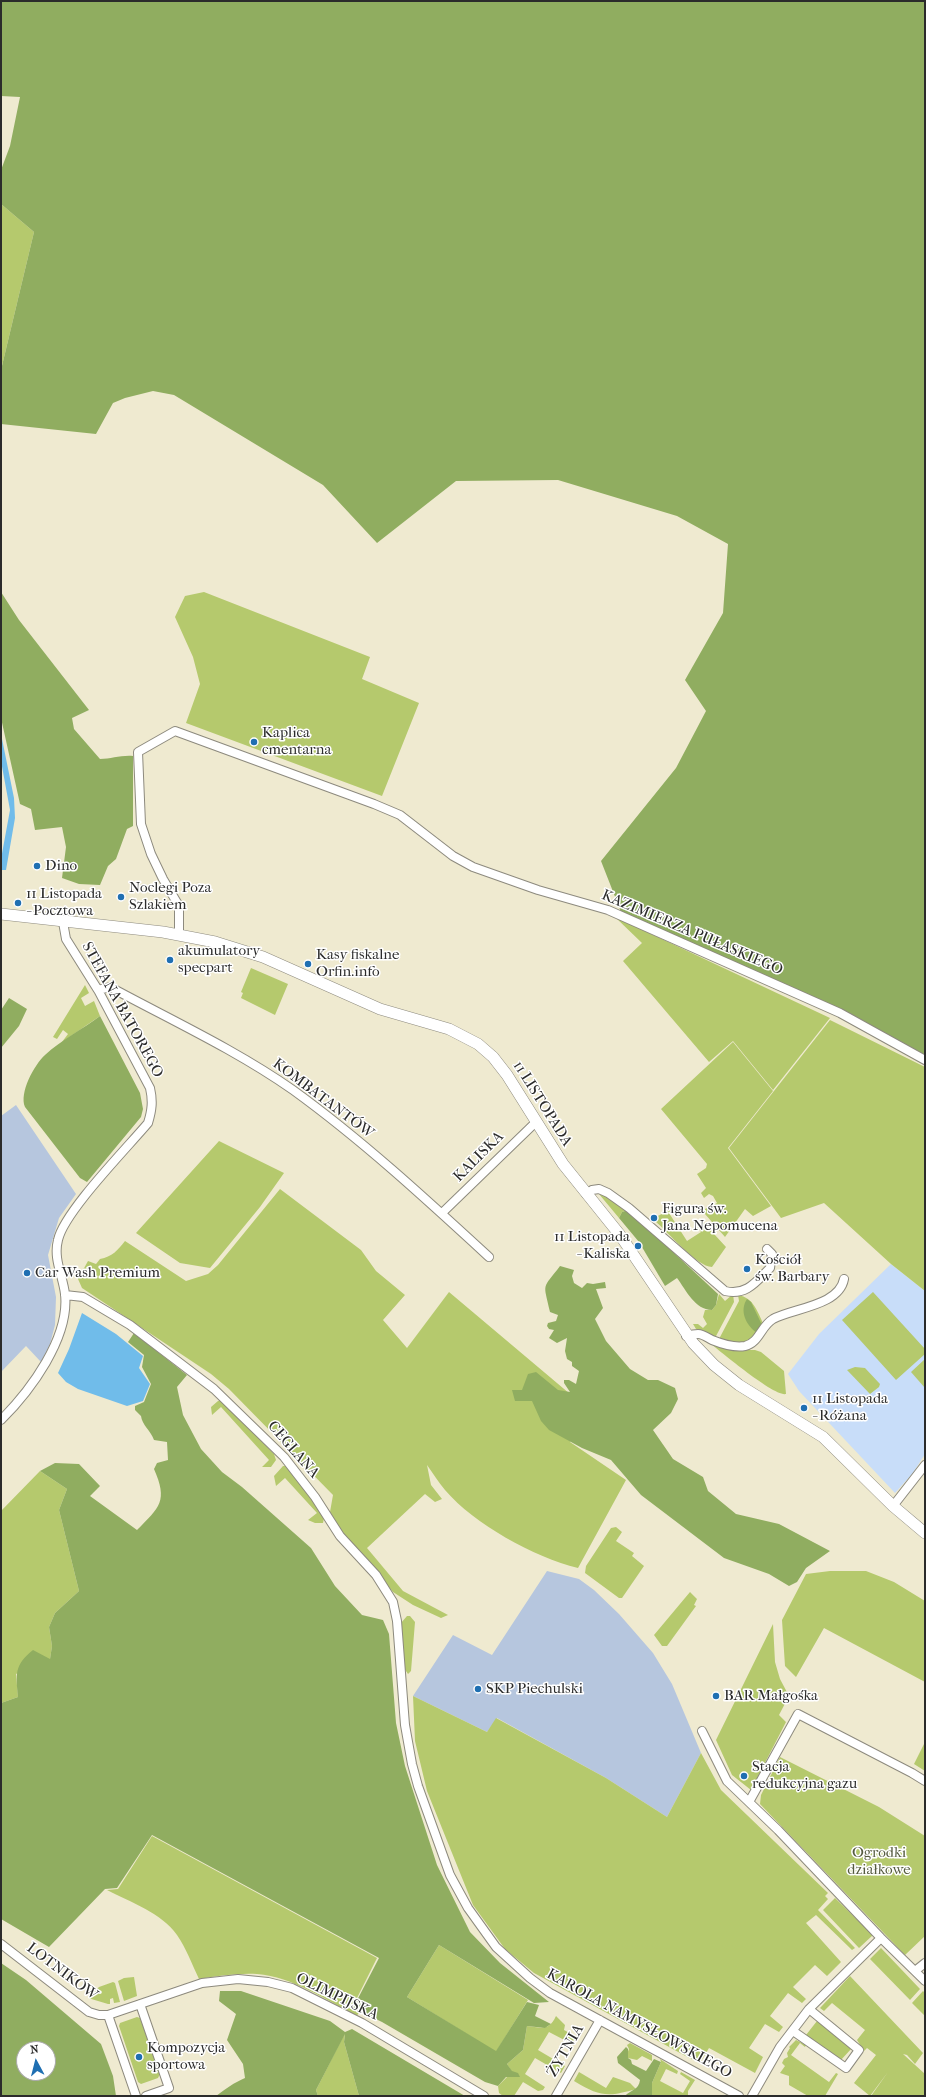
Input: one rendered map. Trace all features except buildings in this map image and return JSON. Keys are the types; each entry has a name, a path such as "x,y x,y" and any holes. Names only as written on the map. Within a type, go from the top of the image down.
{"main road":[{"name":"11 LISTOPADA","path":"1,914 179,934 244,950 277,963 367,1005 439,1025 460,1033 486,1050 500,1064 563,1164 638,1261 686,1336 714,1365 739,1384 823,1437 892,1506 925,1534"}],"street":[{"name":"KAZIMIERZA PUŁASKIEGO","path":"179,934 179,906 163,879 151,854 142,824 138,752 175,731 374,804 400,815 453,856 473,867 538,890 608,910 840,1014 925,1060"},
{"name":"STEFANA BATOREGO","path":"1,1420 46,1362 56,1343 63,1318 65,1295 57,1260 58,1240 64,1225 86,1195 148,1123 153,1101 150,1088 98,990 66,939 63,922"},
{"name":"KOMBATANTÓW","path":"98,990 110,988 262,1070 329,1117 442,1213 489,1257"},
{"name":"KALISKA","path":"442,1213 536,1122"},
{"path":"586,1194 592,1190 599,1189 619,1200 725,1291 735,1294 753,1285 770,1268 772,1254 767,1248"},
{"path":"686,1336 700,1334 732,1347 746,1346 756,1340 772,1320 817,1306 843,1285 844,1279"},
{"name":"CEGLANA","path":"65,1295 83,1297 136,1330 214,1389 284,1457 315,1497 340,1536 376,1575 392,1599 397,1621 402,1697"},
{"path":"892,1506 925,1465"},
{"name":"KAROLA NAMYSŁOWSKIEGO","path":"402,1697 412,1764 418,1786 450,1875 468,1908 496,1947 530,1978 550,1993 739,2096"},
{"path":"749,1802 798,1714 925,1781"},
{"path":"702,1731 727,1781 778,1830 881,1938 925,1981"},
{"path":"752,2096 780,2047 809,2009 881,1938"},
{"name":"LOTNIKÓW","path":"1,1944 90,2012 99,2015 108,2015"},
{"path":"915,1971 925,1963"},
{"name":"OLIMPIJSKA","path":"108,2015 197,1984 221,1980 253,1979 292,1988 362,2023 484,2096"},
{"path":"140,2004 169,2088 146,2096"},
{"path":"793,2031 846,2068 859,2050 809,2009"},
{"path":"108,2015 136,2096"},
{"name":"ŻYTNIA","path":"556,2096 600,2020"}],"shaded area":[{"path":"16,1105 76,1194 59,1218 48,1255 56,1297 55,1325 50,1344 41,1362 26,1346 1,1372 1,1116"},
{"path":"891,1264 925,1291 925,1454 913,1473 895,1493 799,1391 788,1374 819,1334"},
{"path":"547,1571 579,1579 594,1590 619,1614 653,1653 672,1684 701,1753 667,1817 606,1778 497,1718 487,1732 413,1696 453,1635 492,1655"}],"green space":[{"path":"1,1 925,1 925,1055 834,1006 621,912 601,861 676,768 706,711 685,680 723,613 728,544 677,516 558,480 456,481 377,543 323,485 174,395 153,391 125,398 113,403 96,434 1,424 1,370 34,232 1,204 1,170 10,146 20,97 1,96"},
{"path":"1,204 34,232 1,370"},
{"path":"1,592 19,620 89,710 72,718 74,729 100,759 133,756 133,826 127,829 116,859 108,866 100,885 79,884 62,878 66,847 62,827 35,830 31,809 20,804 1,718"},
{"path":"204,592 370,657 362,679 419,703 382,796 186,723 200,684 193,657 175,617 185,596"},
{"path":"615,917 830,1018 773,1090 733,1041 709,1062 623,961 642,943"},
{"path":"251,968 288,984 275,1015 241,998 243,993 241,992"},
{"path":"85,985 89,993 81,998 85,1006 94,1001 100,1016 62,1042 68,1034 63,1030 57,1039 53,1037"},
{"path":"9,998 27,1009 19,1026 1,1048 1,1010"},
{"path":"100,1016 140,1093 143,1109 141,1117 87,1182 80,1178 25,1107 24,1094 32,1072 45,1055 58,1044"},
{"path":"830,1020 925,1067 925,1291 891,1264 824,1203 781,1218 729,1148"},
{"path":"733,1042 773,1091 728,1148 771,1206 753,1216 745,1209 725,1237 705,1214 705,1209 717,1203 713,1196 709,1194 704,1198 701,1193 706,1188 697,1174 706,1168 707,1164 661,1109"},
{"path":"219,1141 284,1173 260,1207 210,1268 180,1263 136,1233"},
{"path":"280,1189 361,1250 376,1271 405,1295 383,1320 407,1348 449,1292 589,1410 570,1442 626,1480 578,1568 543,1556 506,1538 488,1527 457,1503 442,1487 427,1465 431,1485 442,1499 435,1502 425,1494 367,1548 403,1591 448,1615 441,1618 413,1605 393,1592 340,1529 330,1512 333,1495 229,1389 211,1374 82,1288 78,1279 88,1261 96,1264 100,1259 108,1257 114,1253 125,1241 186,1281 208,1274 218,1265"},
{"path":"599,1194 603,1194 628,1210 622,1212 619,1218"},
{"path":"671,1209 673,1210 669,1213 687,1241 701,1232 697,1225 703,1222 726,1247 712,1267 698,1261 682,1248 655,1221 656,1217"},
{"path":"628,1210 718,1294 716,1305 712,1310 701,1307 696,1303 677,1278 665,1286 639,1242 619,1218 622,1212"},
{"path":"560,1266 574,1270 572,1276 574,1283 582,1288 587,1283 593,1284 605,1282 606,1288 596,1289 603,1308 595,1319 606,1341 630,1369 648,1380 658,1380 675,1388 678,1399 671,1413 653,1430 673,1459 703,1477 708,1491 736,1514 779,1524 830,1551 806,1568 797,1582 789,1586 769,1574 724,1558 641,1495 611,1460 582,1448 549,1430 541,1421 532,1401 515,1401 512,1390 522,1390 528,1374 536,1372 558,1390 570,1392 564,1383 564,1380 569,1380 576,1384 579,1371 572,1366 572,1362 567,1359 565,1351 567,1338 557,1343 549,1338 554,1330 549,1329 547,1326 548,1323 556,1321 558,1315 550,1312 545,1290 547,1283"},
{"path":"873,1292 925,1349 925,1354 896,1380 842,1320"},
{"path":"719,1294 725,1301 733,1294 734,1302 715,1338 696,1329 693,1324 698,1324 703,1328 707,1324 703,1317 705,1310 712,1310 716,1305"},
{"path":"738,1295 748,1299 751,1302 757,1310 764,1325 748,1343 734,1344 719,1339 739,1301"},
{"path":"747,1299 751,1302 762,1325 757,1333 753,1330 745,1318 744,1308"},
{"path":"134,1333 187,1375 177,1387 183,1415 201,1449 222,1472 242,1487 311,1548 335,1586 362,1615 383,1620 389,1634 396,1723 405,1766 437,1865 470,1932 500,1963 549,2002 534,2003 439,1945 407,1997 496,2051 527,2002 539,2005 535,2016 551,2024 545,2028 527,2026 523,2050 507,2064 512,2071 518,2073 520,2077 506,2077 498,2086 485,2082 382,2022 353,2008 379,1958 152,1835 117,1888 105,1889 49,1947 1,1919 1,1703 18,1697 17,1676 19,1665 27,1655 33,1650 50,1659 52,1646 49,1627 55,1613 79,1591 59,1510 67,1489 40,1471 55,1463 79,1464 100,1486 90,1496 137,1530 156,1509 161,1496 154,1469 157,1463 168,1460 167,1442 154,1440 141,1416 135,1410 135,1406 144,1402 151,1384 142,1367 144,1355 128,1342"},
{"path":"706,1340 733,1350 755,1350 761,1352 784,1371 786,1394 780,1393 759,1381"},
{"path":"925,1359 925,1388 911,1372"},
{"path":"855,1367 865,1368 880,1384 879,1387 870,1394 847,1370"},
{"path":"221,1400 274,1454 276,1460 271,1467 262,1467 269,1460 221,1407 212,1415 211,1407"},
{"path":"283,1466 286,1466 320,1510 324,1518 323,1523 315,1523 308,1520 317,1513 285,1478 276,1486 274,1476"},
{"path":"40,1471 67,1489 59,1510 79,1591 55,1613 49,1627 52,1646 50,1659 16,1674 18,1697 1,1703 1,1511"},
{"path":"616,1527 622,1532 616,1541 634,1553 632,1556 644,1566 622,1598 619,1598 585,1573 586,1566 611,1528"},
{"path":"830,1571 866,1571 894,1582 925,1601 925,1682 824,1628 796,1677 785,1666 782,1620 806,1574"},
{"path":"690,1592 697,1599 694,1605 696,1606 667,1646 662,1646 654,1635"},
{"path":"407,1616 410,1616 415,1622 411,1671 408,1674 404,1668 401,1623"},
{"path":"773,1624 775,1662 780,1679 789,1696 779,1715 786,1722 751,1790 732,1775 716,1740"},
{"path":"413,1696 487,1732 496,1718 606,1778 667,1817 701,1753 721,1790 828,1893 825,1896 828,1899 818,1910 855,1948 852,1950 816,1915 806,1923 841,1962 827,1976 815,1965 793,1987 806,1999 802,2003 788,1993 770,2016 783,2027 779,2032 765,2024 749,2048 763,2057 755,2073 709,2048 700,2063 691,2059 534,1973 505,1949 473,1905 427,1791 415,1741"},
{"path":"925,1742 925,1771 914,1764"},
{"name":"Ogrodki działkowe","path":"780,1757 879,1807 925,1836 925,1936 905,1955 760,1804 761,1795"},
{"path":"152,1836 377,1958 352,2008 359,2012 357,2016 296,1984 270,1976 243,1974 199,1979 189,1956 171,1927 154,1914 107,1890 118,1889"},
{"path":"835,1898 873,1935 859,1948 823,1910"},
{"path":"439,1945 528,2000 496,2052 407,1997"},
{"path":"881,1948 920,1989 910,2000 870,1959"},
{"path":"1,1963 26,1980 101,2044 113,2076 116,2096 1,2096"},
{"path":"850,1976 923,2053 915,2064 907,2055 903,2054 925,2074 925,2096 871,2096 888,2072 870,2096 854,2083 876,2055 867,2048 864,2051 857,2040 865,2030 832,2003 824,2011 820,2008"},
{"path":"134,1977 137,1996 124,2001 118,1981 124,1978"},
{"path":"113,1982 115,1983 120,2002 114,2003 113,1998 110,1999 110,2004 108,2004 88,1998 99,1987"},
{"path":"220,1991 241,1991 330,2021 345,2032 352,2029 465,2096 359,2096 344,2042 345,2034 316,2090 318,2096 216,2096 245,2078 243,2064 227,2040 236,2014 219,2001"},
{"path":"923,1991 925,1993 925,2016 912,2003"},
{"path":"556,2016 565,2025 564,2030 575,2036 572,2044 549,2032 538,2050 565,2066 561,2073 535,2058 525,2074 545,2087 543,2090 538,2091 523,2082 514,2096 503,2096 499,2093 498,2086 512,2072 507,2064 523,2050 527,2026 541,2028 548,2026"},
{"path":"137,2017 140,2018 160,2074 158,2078 141,2084 138,2082 119,2026 120,2023"},
{"path":"817,2021 820,2021 852,2048 840,2061 806,2038 806,2035"},
{"path":"345,2033 344,2042 359,2096 318,2096 316,2090"},
{"path":"796,2040 806,2045 805,2047 800,2043 791,2055 829,2082 836,2073 838,2074 825,2096 808,2096 789,2085 789,2076 780,2073 785,2066 782,2063 784,2059 788,2057 787,2053 790,2048 789,2047"},
{"path":"630,2043 652,2055 652,2061 642,2056 637,2060 628,2058 627,2054 629,2049 627,2045"},
{"path":"626,2047 628,2049 628,2058 631,2060 632,2064 646,2071 654,2059 661,2062 652,2083 652,2096 625,2096 638,2086 640,2080 618,2063 617,2057"},
{"path":"660,2059 678,2071 677,2074 666,2069 660,2081 683,2093 690,2081 680,2074 681,2072 695,2080 688,2091 688,2096 652,2096 652,2083 661,2062"},
{"path":"579,2072 606,2088 613,2077 630,2083 636,2089 611,2094 598,2093 574,2081"}],"water":[{"path":"1,734 14,798 15,818 6,870 1,870 1,859 10,810 1,761"},
{"path":"82,1313 116,1334 143,1356 139,1368 150,1384 143,1401 127,1406 78,1389 66,1382 58,1373 69,1349"}],"place":[{"name":"Kaplica cmentarna","path":"254,742"},
{"name":"Dino","path":"37,866"},
{"name":"Noclegi Poza Szlakiem","path":"121,897"},
{"name":"11 Listopada - Pocztowa","path":"18,903"},
{"name":"akumulatory specpart","path":"170,960"},
{"name":"Kasy fiskalne Orfin.info","path":"308,964"},
{"name":"Figura św. Jana Nepomucena","path":"654,1218"},
{"name":"11 Listopada - Kaliska","path":"638,1246"},
{"name":"Kościół św. Barbary","path":"747,1269"},
{"name":"Car Wash Premium","path":"27,1273"},
{"name":"11 Listopada - Różana","path":"804,1408"},
{"name":"SKP Piechulski","path":"478,1689"},
{"name":"BAR Małgośka","path":"716,1696"},
{"name":"Stacja redukcyjna gazu","path":"744,1776"},
{"name":"Kompozycja sportowa","path":"139,2057"}]}
